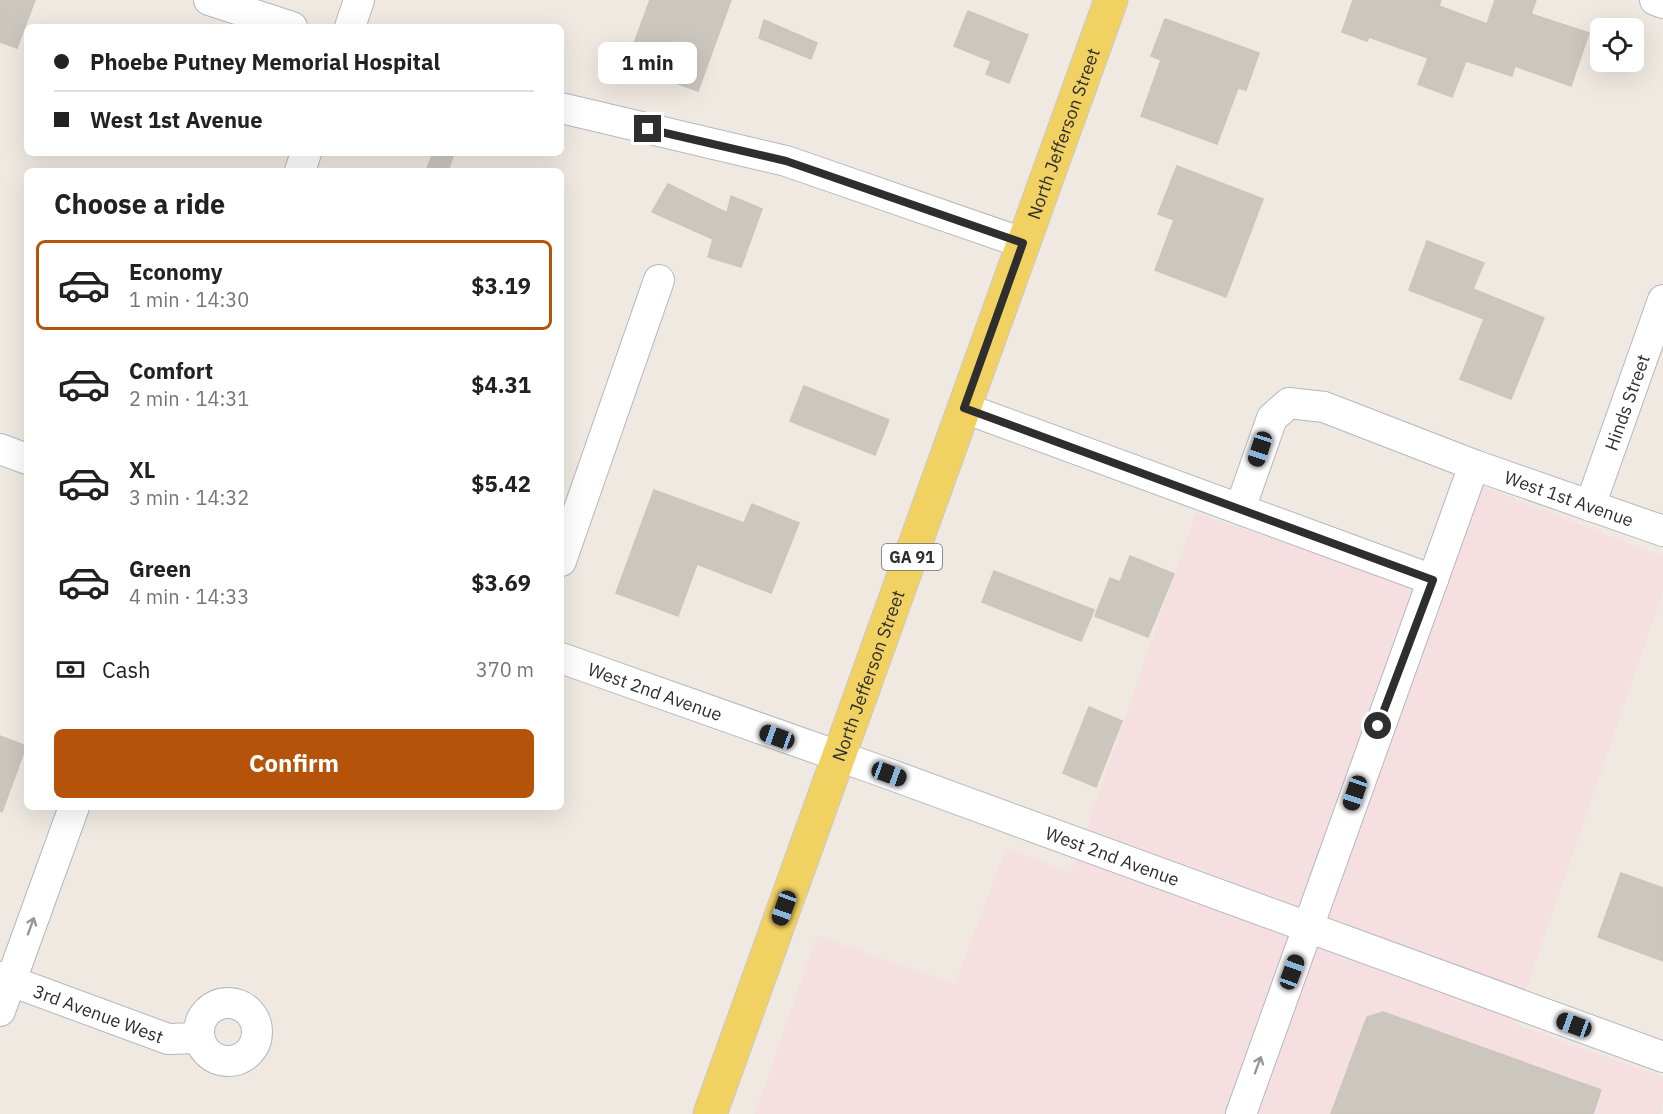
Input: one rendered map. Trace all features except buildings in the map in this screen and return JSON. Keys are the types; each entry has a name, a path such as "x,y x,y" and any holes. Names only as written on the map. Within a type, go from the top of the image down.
{"main road":[{"name":"North Jefferson Street","path":"710,1114 1111,0"}],"street":[{"path":"209,0 283,24"},
{"path":"351,24 359,0"},
{"path":"1655,0 1663,3"},
{"path":"564,109 786,161 1023,243"},
{"path":"564,552 659,280"},
{"name":"Hinds Street","path":"1590,506 1663,300"},
{"name":"West 1st Avenue","path":"1240,509 1272,418 1289,403 1324,407 1474,465 1663,531"},
{"path":"964,408 1433,580"},
{"path":"0,449 24,458"},
{"path":"1240,1114 1474,465"},
{"name":"West 2nd Avenue","path":"564,659 1663,1057"},
{"path":"0,1011 5,979 73,810"},
{"name":"3rd Avenue West","path":"5,979 168,1039 199,1038"}],"shaded area":[{"path":"1482,486 1663,557 1663,592 1514,1024 1663,1077 1663,1105 1660,1114 755,1114 817,936 955,984 1006,848 1071,873 1196,513 1437,595"}],"route":[{"path":"648,129 786,161 1023,243 964,408 1433,580 1378,726"}]}
